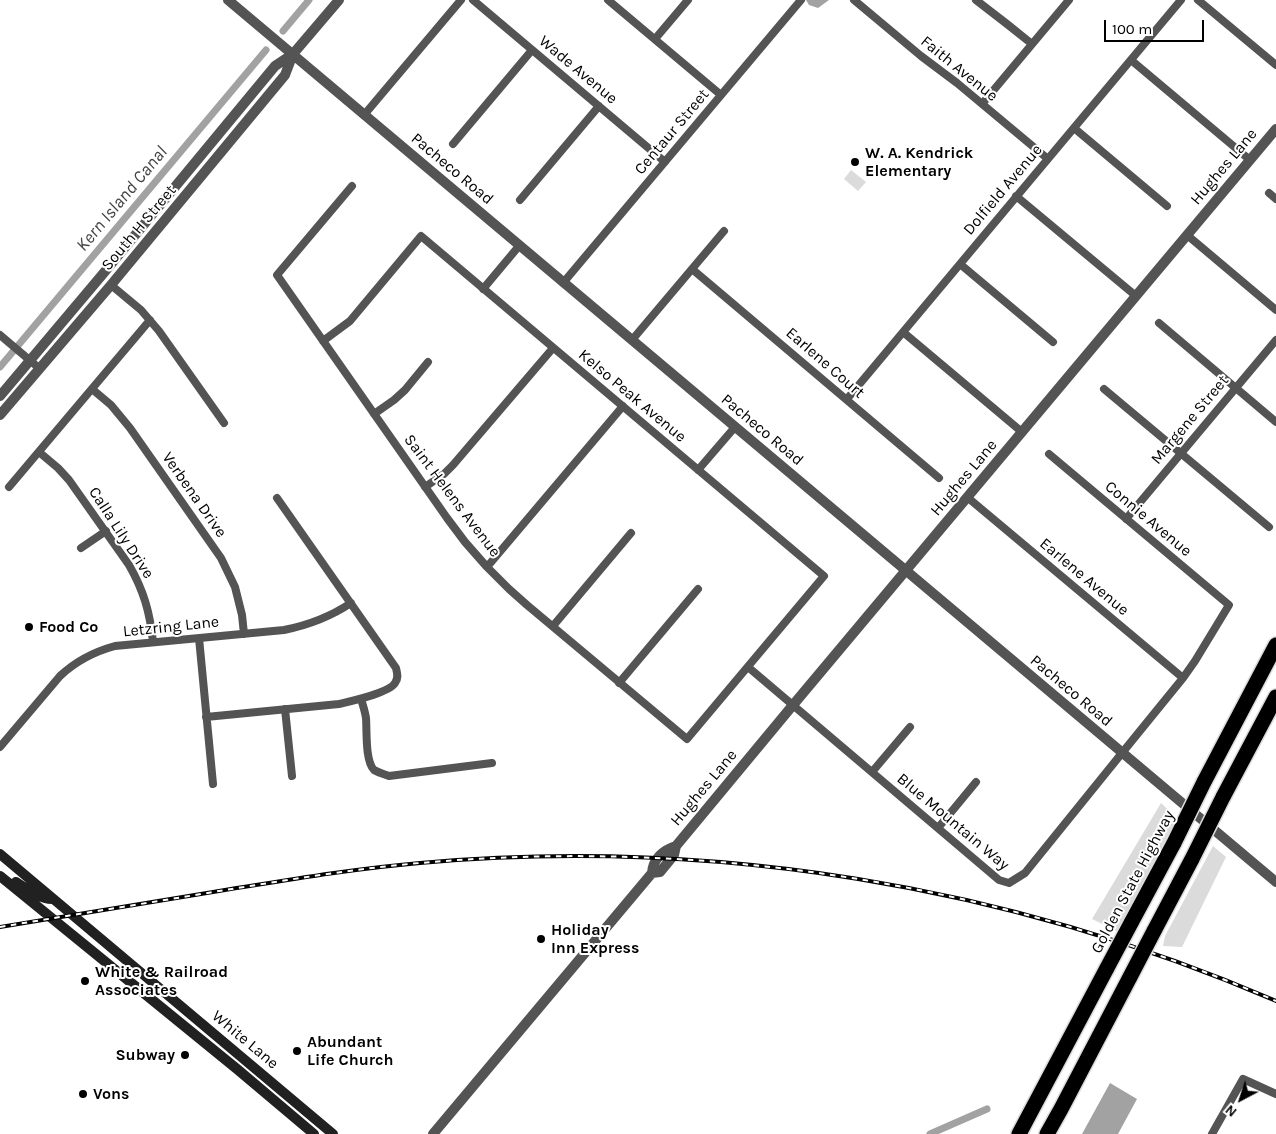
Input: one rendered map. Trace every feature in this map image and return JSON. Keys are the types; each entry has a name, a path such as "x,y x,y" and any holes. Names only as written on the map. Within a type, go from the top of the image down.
{"highway":[{"name":"Golden State Highway","path":"1019,1134 1174,843 1276,645"},
{"path":"1047,1134 1062,1109 1192,859 1222,797 1276,697"}],"main road":[{"name":"White Lane","path":"0,854 333,1134"},
{"name":"White Lane","path":"0,874 314,1134"},
{"path":"0,874 48,900 54,899"},
{"path":"77,938 107,953 120,955"}],"street":[{"name":"Pacheco Road","path":"228,0 1276,882"},
{"name":"South H Street","path":"0,396 275,66 293,54 339,0"},
{"path":"364,115 461,0"},
{"name":"Wade Avenue","path":"473,0 665,162"},
{"path":"608,0 721,95"},
{"path":"655,39 688,0"},
{"name":"Centaur Street","path":"564,283 801,0"},
{"name":"Faith Avenue","path":"854,0 1048,159"},
{"path":"976,0 1032,44"},
{"path":"982,104 1069,0"},
{"name":"Dolfield Avenue","path":"846,399 1181,0"},
{"path":"1198,0 1276,65"},
{"path":"453,144 532,50"},
{"name":"South H Street","path":"0,415 285,75 293,54"},
{"path":"1131,60 1250,160"},
{"path":"520,200 599,106"},
{"path":"204,173 201,169 202,164 229,122"},
{"path":"1074,128 1167,206"},
{"name":"Hughes Lane","path":"433,1134 652,873 652,865 666,849 676,846 1276,129"},
{"name":"Saint Helens Avenue","path":"352,186 276,275 465,542 509,589 687,740 748,667"},
{"path":"1269,192 1276,199"},
{"path":"1016,196 1136,296"},
{"path":"141,229 112,271 110,277 111,284 150,320 159,331 224,423"},
{"path":"632,340 724,231"},
{"path":"1187,235 1276,310"},
{"name":"Kelso Peak Avenue","path":"323,341 350,321 421,236 824,576 748,667"},
{"path":"483,289 520,246"},
{"path":"960,264 1053,342"},
{"name":"Earlene Court","path":"692,269 939,478"},
{"path":"10,487 150,320"},
{"path":"1159,323 1276,422"},
{"path":"903,332 1022,432"},
{"path":"0,336 39,368"},
{"name":"Margene Street","path":"1126,519 1276,340"},
{"path":"426,487 453,465 553,348"},
{"path":"374,414 405,390 428,362"},
{"name":"Verbena Drive","path":"92,389 111,405 130,428 221,558 229,572 239,599 244,634"},
{"path":"1104,389 1269,527"},
{"path":"487,567 623,406"},
{"path":"698,470 735,427"},
{"name":"Calla Lily Drive","path":"39,452 69,480 129,565 148,606 153,642"},
{"name":"Connie Avenue","path":"1049,454 1229,605"},
{"name":"Earlene Avenue","path":"967,497 1184,678"},
{"path":"206,717 339,704 387,690 395,683 398,675 396,668 276,498"},
{"path":"81,548 106,531"},
{"path":"552,626 631,533"},
{"path":"619,683 698,589"},
{"name":"Letzring Lane","path":"0,747 60,676 79,660 90,654 109,648 153,642 284,630 326,617 350,603"},
{"name":"Blue Mountain Way","path":"748,667 999,880 1010,883 1025,873 1184,678 1229,605"},
{"path":"199,638 213,784"},
{"path":"361,699 366,720 369,759 375,770 382,774 389,776 492,763"},
{"path":"285,709 292,776"},
{"path":"872,772 910,727"},
{"path":"938,828 976,782"},
{"path":"1212,1134 1243,1079 1276,1094"}],"shaded area":[{"path":"806,0 829,0 818,8 809,5"},
{"path":"851,170 866,182 858,191 844,179"},
{"path":"1161,803 1177,818 1117,931 1092,919"},
{"path":"1213,846 1226,857 1182,947 1163,946 1165,936"},
{"path":"1110,1083 1137,1099 1118,1134 1082,1134"}],"waterway":[{"name":"Kern Island Canal","path":"283,31 309,0"},
{"name":"Kern Island Canal","path":"0,367 266,50"},
{"path":"930,1134 987,1109"}],"railway":[{"path":"0,927 342,872 420,863 530,857 639,857 748,865 857,879 964,900 1070,927 1174,961 1276,1001"}],"place":[{"name":"W. A. Kendrick Elementary","path":"855,162"},
{"name":"Food Co","path":"29,627"},
{"name":"Holiday Inn Express","path":"541,939"},
{"name":"White & Railroad Associates","path":"85,981"},
{"name":"Abundant Life Church","path":"297,1051"},
{"name":"Subway","path":"185,1055"},
{"name":"Vons","path":"83,1094"}]}
